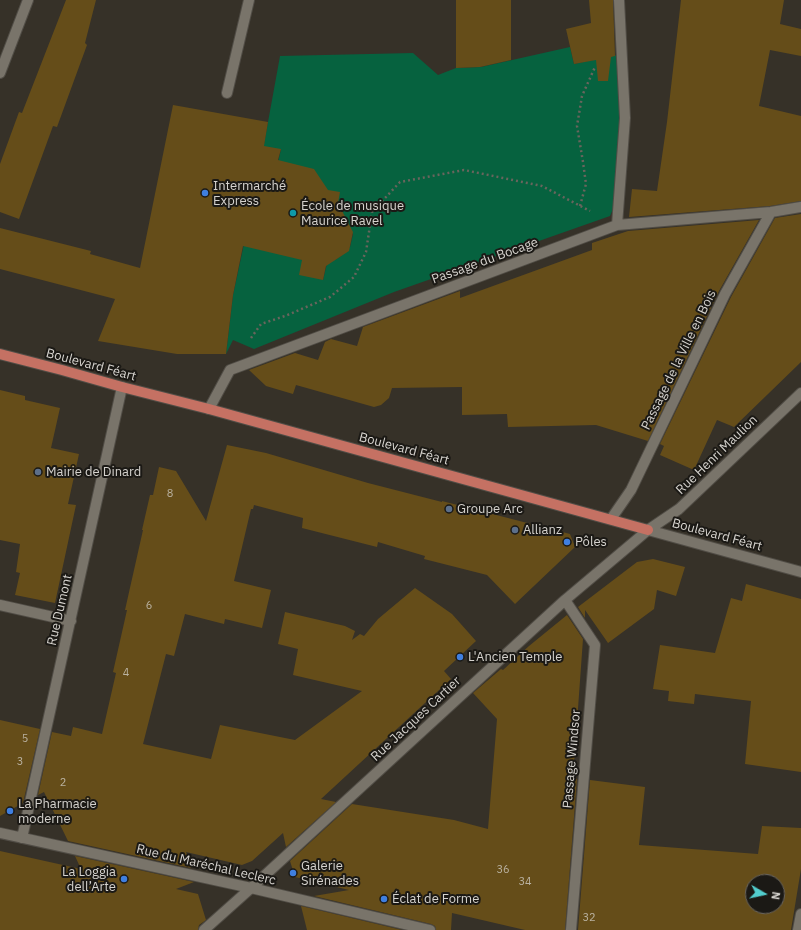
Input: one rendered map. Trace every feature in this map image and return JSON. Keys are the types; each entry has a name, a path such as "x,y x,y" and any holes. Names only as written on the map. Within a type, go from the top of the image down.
{"main road":[{"name":"Boulevard Féart","path":"0,354 209,409 648,530"}],"street":[{"path":"0,73 28,0"},
{"path":"227,93 249,0"},
{"path":"617,225 625,118 619,0"},
{"name":"Passage du Bocage","path":"230,370 617,225 771,212 801,207"},
{"name":"Passage de la Ville en Bois","path":"611,520 631,490 725,294 771,212"},
{"path":"209,409 230,370"},
{"name":"Rue Dumont","path":"22,838 122,387"},
{"name":"Rue Henri Maulion","path":"648,530 679,509 801,393"},
{"name":"Boulevard Féart","path":"648,530 801,572"},
{"name":"Rue Jacques Cartier","path":"204,930 565,600 648,530"},
{"name":"Passage Windsor","path":"565,600 595,645 570,930"},
{"path":"0,605 71,621"},
{"name":"Rue du Maréchal Leclerc","path":"0,833 251,888 430,930"},
{"path":"798,930 801,914"}],"path":[{"path":"580,206 586,184 577,126 582,96 595,66"},
{"path":"230,370 261,324 286,316 330,297 354,277 366,252 372,212 400,182 464,170 542,186 617,225"}],"green space":[{"path":"570,47 574,64 617,55 620,118 613,209 610,216 394,292 254,349 233,340 226,354 233,295 247,230 302,260 323,280 328,259 335,260 350,247 353,234 274,180 281,149 262,155 280,56 413,53 438,75 456,68 481,67"}],"building":[{"path":"66,0 96,0 85,43 87,45 57,127 53,126 19,219 0,212 0,164 19,112 22,113"},
{"path":"456,0 511,0 511,60 480,67 456,68"},
{"path":"589,0 613,0 615,56 611,57 608,81 598,81 596,60 574,64 566,29 591,23"},
{"path":"681,0 784,0 780,24 801,29 801,56 770,50 759,106 801,116 801,201 770,206 629,217 632,189 657,191 667,122"},
{"name":"Intermarché Express","path":"173,105 268,122 264,146 281,149 278,160 314,169 328,190 340,192 338,203 353,232 349,251 326,266 323,280 299,275 302,260 243,246 233,295 226,354 177,354 98,341 115,299 0,269 0,228 91,251 90,254 140,268"},
{"path":"801,214 801,362 734,427 717,420 694,470 660,455 664,446 660,444 731,297 775,218"},
{"path":"759,220 719,291 648,441 596,425 508,427 507,414 462,415 462,387 392,388 389,398 381,405 374,407 296,385 293,394 266,386 249,370 295,353 318,360 325,342 331,339 357,346 363,327 460,291 460,298 592,250 592,243 628,231"},
{"path":"0,390 25,396 25,400 60,408 51,448 79,454 68,504 76,505 55,603 15,595 20,573 16,572 20,544 0,540"},
{"path":"227,445 266,453 368,483 570,534 575,547 515,604 487,575 424,559 425,556 378,542 377,547 302,528 303,518 254,505 253,509 251,509 234,581 271,590 262,628 225,619 224,624 185,614 174,656 166,654 143,744 211,759 220,725 295,740 362,691 293,675 298,649 278,644 285,612 345,626 355,631 352,640 360,634 364,636 378,619 415,588 452,614 476,641 444,671 451,679 321,799 336,802 286,847 283,833 252,861 242,865 186,852 191,868 68,841 44,792 38,795 52,732 71,736 73,727 102,734 116,673 113,672 127,610 125,610 142,530 150,495 153,495 159,467 176,471 206,521"},
{"path":"653,559 685,567 676,596 657,590 654,609 608,643 585,610 585,618 578,607 637,562"},
{"path":"746,584 801,599 801,772 745,764 751,701 695,694 694,704 668,701 669,691 653,689 660,645 715,653 731,598 742,601"},
{"path":"567,615 583,639 573,778 577,779 565,930 525,930 452,913 451,930 436,930 435,926 431,924 314,896 349,890 295,877 290,861 352,804 454,820 488,829 497,719 473,693 501,669 503,670 529,646"},
{"path":"0,720 40,729 23,803 0,816"},
{"path":"590,780 645,787 639,845 758,854 762,826 801,828 801,869 791,930 578,930"},
{"path":"0,851 81,869 75,856 194,882 176,889 198,894 206,920 199,925 198,930 0,930"},
{"path":"301,906 402,930 307,930"}],"place":[{"name":"Intermarché Express","path":"205,193"},
{"name":"École de musique Maurice Ravel","path":"293,213"},
{"name":"Mairie de Dinard","path":"38,472"},
{"name":"Groupe Arc","path":"449,509"},
{"name":"Allianz","path":"515,530"},
{"name":"Pôles","path":"567,542"},
{"name":"L'Ancien Temple","path":"460,657"},
{"name":"La Pharmacie moderne","path":"10,811"},
{"name":"Galerie Sirénades","path":"293,873"},
{"name":"La Loggia dell’Arte","path":"124,879"},
{"name":"Éclat de Forme","path":"384,899"}]}
